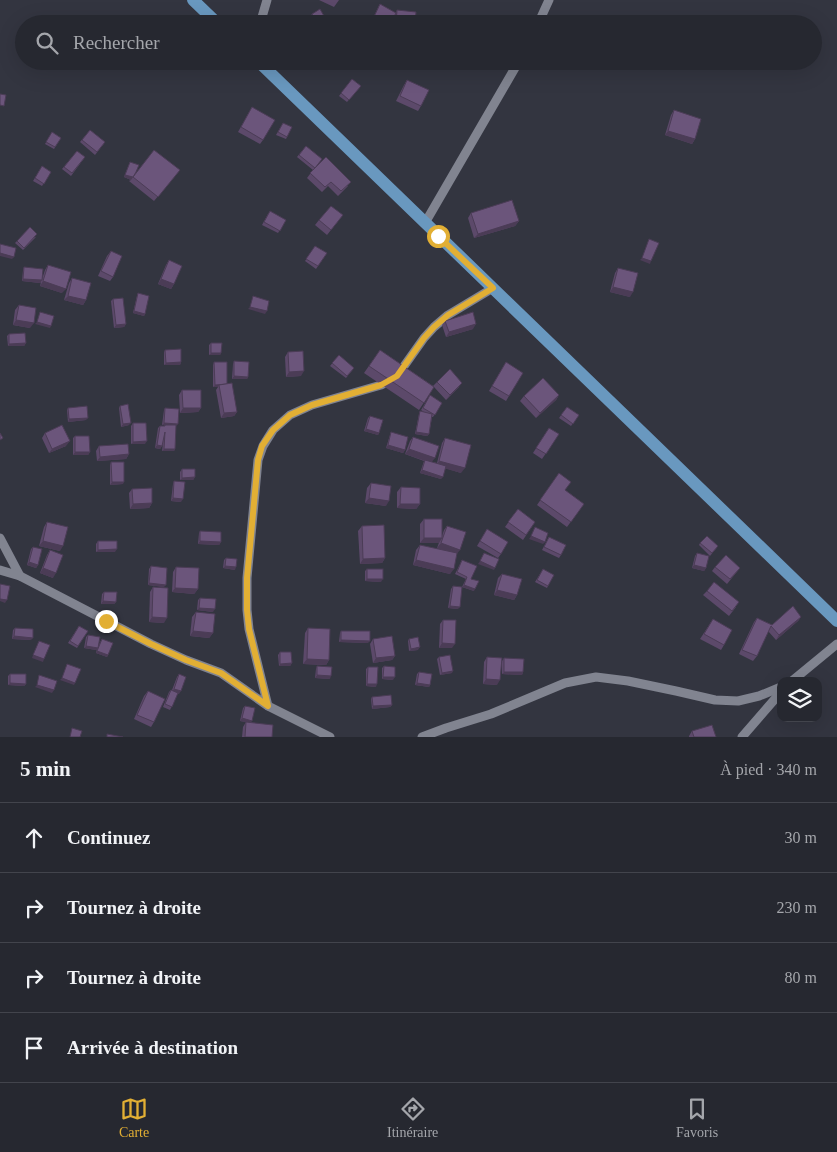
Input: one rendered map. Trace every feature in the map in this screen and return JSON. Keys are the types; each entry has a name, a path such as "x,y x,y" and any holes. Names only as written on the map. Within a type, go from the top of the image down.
{"main road":[{"path":"193,0 209,15"},
{"path":"267,70 837,621"}],"street":[{"path":"263,15 267,0"},
{"path":"542,15 549,0"},
{"path":"425,223 514,70"},
{"path":"268,706 249,629 247,610 247,578 258,460 262,446 273,430 290,415 312,405 381,385 397,376 434,327 448,315 493,288"},
{"path":"0,538 20,576"},
{"path":"0,570 20,576 151,644 221,673 268,706 330,737"},
{"path":"797,677 837,644"},
{"path":"422,737 490,714 565,682 596,677 647,685 715,700 738,702 777,689"},
{"path":"742,737 777,697"}],"building":[{"path":"380,4 396,13 395,15 375,15"},
{"path":"320,9 323,15 313,15"},
{"path":"397,10 416,12 416,15 397,15"},
{"path":"352,79 361,86 349,100 341,93"},
{"path":"407,80 429,90 421,106 400,96"},
{"path":"0,94 6,95 4,106 0,105"},
{"path":"252,107 275,120 263,140 241,127"},
{"path":"674,110 701,119 695,139 668,131"},
{"path":"283,123 292,127 287,137 278,132"},
{"path":"90,130 105,142 97,152 82,140"},
{"path":"52,132 61,138 55,147 46,142"},
{"path":"306,146 322,159 315,168 299,155"},
{"path":"154,150 180,170 158,197 133,177"},
{"path":"77,151 85,157 72,173 64,167"},
{"path":"326,157 351,182 341,191 331,182 325,187 310,173"},
{"path":"130,162 139,165 133,177 125,175"},
{"path":"42,166 51,172 44,184 35,178"},
{"path":"512,200 519,221 478,234 471,213"},
{"path":"331,206 343,215 331,230 319,220"},
{"path":"270,211 286,220 280,231 264,222"},
{"path":"30,227 37,234 24,248 17,241"},
{"path":"649,239 659,243 651,261 642,258"},
{"path":"0,244 16,248 14,257 0,253"},
{"path":"315,246 327,253 318,266 306,259"},
{"path":"111,251 122,256 113,277 101,271"},
{"path":"169,260 182,266 174,284 161,279"},
{"path":"48,265 71,272 66,289 43,281"},
{"path":"24,267 43,269 42,280 23,279"},
{"path":"618,268 638,273 633,292 613,287"},
{"path":"72,278 91,283 86,300 68,296"},
{"path":"138,293 149,296 145,314 134,311"},
{"path":"253,296 269,301 267,311 250,307"},
{"path":"123,298 126,324 116,325 113,299"},
{"path":"19,305 36,308 34,323 16,320"},
{"path":"40,312 54,316 51,326 37,322"},
{"path":"473,312 476,324 449,332 445,321"},
{"path":"25,333 26,343 9,344 9,334"},
{"path":"211,343 222,343 221,353 211,353"},
{"path":"181,349 181,362 166,363 165,350"},
{"path":"380,350 434,387 424,403 369,366"},
{"path":"303,351 304,371 289,372 288,352"},
{"path":"339,355 354,368 347,376 332,363"},
{"path":"234,361 249,362 248,377 234,376"},
{"path":"214,362 227,362 227,384 215,385"},
{"path":"506,362 523,373 509,396 492,386"},
{"path":"450,369 462,383 450,395 437,382"},
{"path":"543,378 559,395 540,413 524,396"},
{"path":"232,383 237,412 224,413 219,385"},
{"path":"182,390 201,390 201,408 183,408"},
{"path":"430,395 442,403 435,415 423,408"},
{"path":"128,404 131,423 123,424 120,406"},
{"path":"87,406 88,418 69,419 68,408"},
{"path":"567,407 579,415 573,424 561,415"},
{"path":"165,408 179,409 178,424 164,423"},
{"path":"420,411 432,414 429,434 416,432"},
{"path":"370,416 383,420 379,433 366,429"},
{"path":"133,423 146,423 147,441 133,442"},
{"path":"62,425 70,441 52,449 45,433"},
{"path":"176,425 175,449 164,449 165,432 162,446 157,445 160,426"},
{"path":"549,428 559,434 546,454 536,448"},
{"path":"391,432 408,437 405,450 388,445"},
{"path":"75,436 89,436 90,452 75,452"},
{"path":"413,437 439,446 435,458 409,449"},
{"path":"445,438 471,445 465,468 439,461"},
{"path":"128,444 129,454 100,457 99,446"},
{"path":"425,460 446,466 443,477 422,470"},
{"path":"111,462 124,462 124,482 112,482"},
{"path":"182,469 195,469 195,477 182,478"},
{"path":"559,473 571,482 565,490 584,504 571,522 540,500"},
{"path":"174,481 185,482 183,499 173,498"},
{"path":"371,483 391,486 389,501 369,498"},
{"path":"401,487 420,488 420,504 400,504"},
{"path":"152,488 152,503 133,504 132,489"},
{"path":"518,509 535,522 526,535 508,522"},
{"path":"424,519 442,519 442,538 424,538"},
{"path":"47,522 68,527 63,546 43,541"},
{"path":"384,525 385,558 363,559 362,526"},
{"path":"447,526 466,532 460,550 441,543"},
{"path":"535,527 548,533 545,542 531,536"},
{"path":"487,529 508,542 501,554 480,541"},
{"path":"200,531 221,532 221,542 200,541"},
{"path":"707,536 718,546 712,553 700,543"},
{"path":"549,537 566,545 561,555 544,547"},
{"path":"98,541 117,541 117,549 98,550"},
{"path":"420,545 457,553 454,569 416,560"},
{"path":"33,547 42,549 38,565 29,562"},
{"path":"50,550 63,555 56,573 43,568"},
{"path":"484,553 499,559 495,568 480,561"},
{"path":"697,553 709,556 706,568 694,565"},
{"path":"726,555 740,568 730,579 715,567"},
{"path":"226,558 237,559 236,567 225,566"},
{"path":"462,560 477,566 471,579 479,581 475,589 464,585 467,577 457,572"},
{"path":"151,566 167,568 166,585 149,583"},
{"path":"176,567 199,568 198,589 175,588"},
{"path":"367,569 383,569 383,579 367,579"},
{"path":"543,569 554,575 548,586 537,580"},
{"path":"502,574 522,579 517,595 497,590"},
{"path":"714,582 739,602 732,611 707,591"},
{"path":"0,584 10,586 7,600 0,599"},
{"path":"453,586 462,587 460,607 450,606"},
{"path":"153,587 168,588 167,618 152,617"},
{"path":"104,592 117,592 116,602 103,601"},
{"path":"200,598 216,599 215,609 199,608"},
{"path":"793,606 801,617 779,635 771,626 757,656 742,650 757,618 772,625"},
{"path":"196,612 215,614 213,633 193,631"},
{"path":"713,619 732,630 724,645 704,634"},
{"path":"443,620 456,620 455,644 442,643"},
{"path":"79,626 88,631 78,646 70,641"},
{"path":"15,628 33,629 33,638 14,636"},
{"path":"308,628 330,629 329,660 307,659"},
{"path":"341,631 370,631 370,641 341,640"},
{"path":"88,635 100,637 98,648 86,646"},
{"path":"392,636 395,656 376,658 373,639"},
{"path":"418,637 420,647 411,649 409,639"},
{"path":"102,639 113,643 108,655 97,651"},
{"path":"39,641 50,645 44,659 33,655"},
{"path":"280,652 291,652 292,663 280,664"},
{"path":"450,655 453,671 442,673 439,657"},
{"path":"487,657 502,658 500,680 486,679"},
{"path":"504,658 524,659 523,672 504,672"},
{"path":"67,664 81,669 75,683 62,678"},
{"path":"317,666 332,667 331,676 317,675"},
{"path":"384,666 395,667 395,677 383,677"},
{"path":"368,667 378,667 377,684 367,684"},
{"path":"419,672 432,674 430,685 417,683"},
{"path":"10,674 26,674 26,684 10,683"},
{"path":"179,674 186,677 181,691 174,689"},
{"path":"39,675 57,681 54,690 37,685"},
{"path":"171,690 178,693 172,707 165,704"},
{"path":"148,691 165,699 154,722 137,715"},
{"path":"391,695 392,705 373,706 372,697"},
{"path":"245,706 255,708 252,721 242,718"},
{"path":"246,722 273,725 272,737 245,737"},
{"path":"712,725 716,737 694,737 692,731"},
{"path":"72,728 82,731 80,737 70,737"},
{"path":"107,734 123,737 107,737"}],"route":[{"path":"106,621 186,660 221,673 268,706 249,629 247,610 247,578 258,460 262,446 273,430 290,415 312,405 381,385 397,376 434,327 448,315 493,288 438,236"}]}
